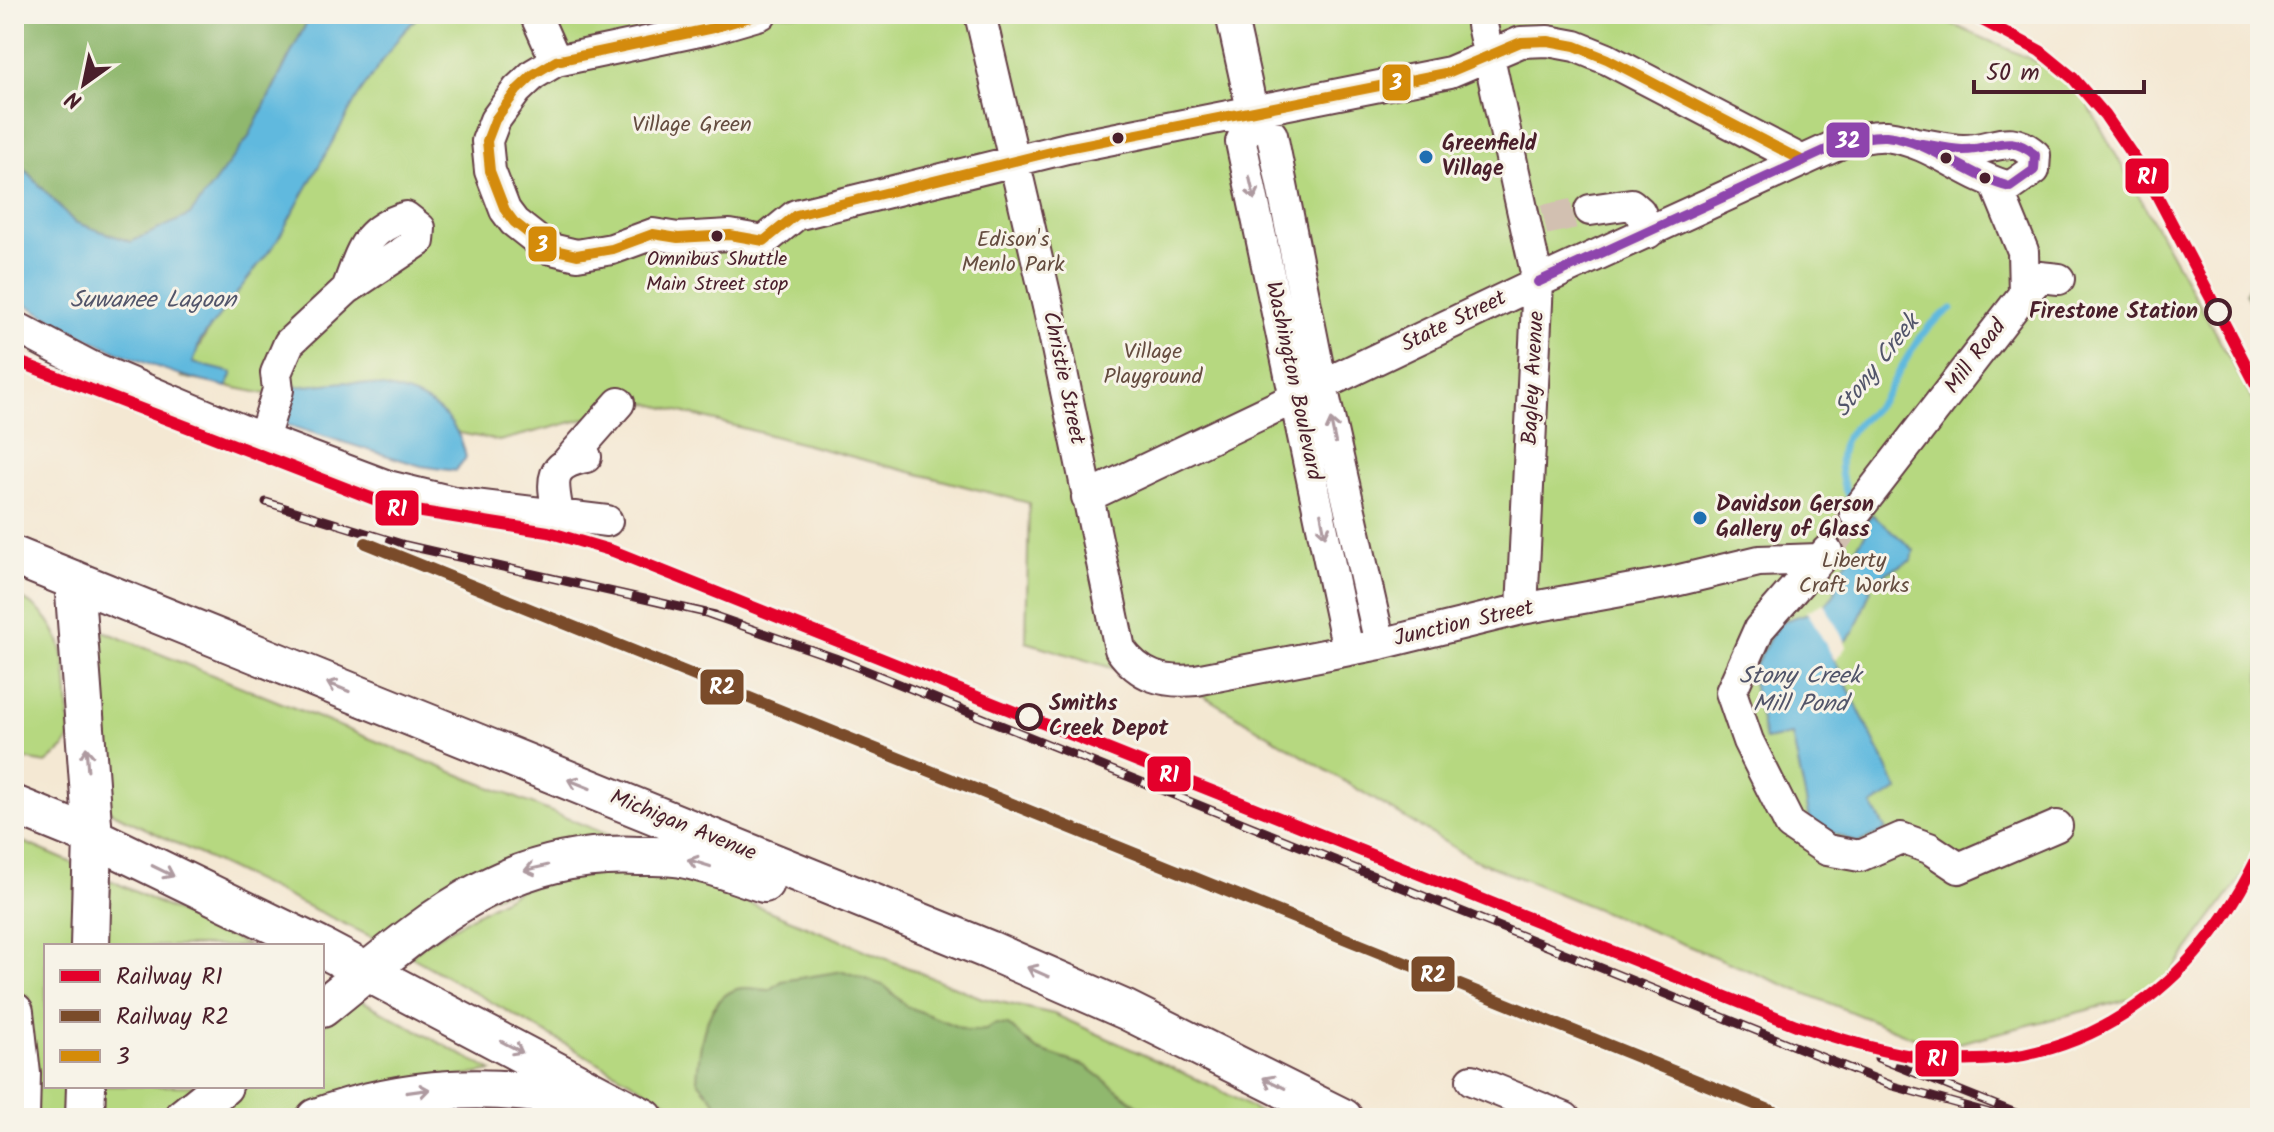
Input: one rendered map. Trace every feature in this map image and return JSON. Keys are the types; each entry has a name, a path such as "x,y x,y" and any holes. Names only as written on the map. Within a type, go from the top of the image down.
{"main road":[{"name":"Michigan Avenue","path":"14,556 989,950 1126,1010 1343,1118"},
{"path":"74,580 93,837 90,944"},
{"path":"14,805 93,837 314,944"},
{"path":"324,1006 430,919 498,880 526,870 613,854 681,858 989,950"},
{"path":"324,949 636,1113"},
{"path":"14,1012 21,1074 20,1118"},
{"path":"316,1118 382,1097 462,1087 540,1092 636,1113"},
{"path":"85,1118 86,1088"},
{"path":"183,1118 220,1088"}],"street":[{"path":"535,14 556,61"},
{"path":"761,14 711,21 556,61 534,74 517,90 495,120 487,141 490,171 505,210 547,248 577,255 612,249 653,234 678,238 730,235 764,241 796,215 1014,160 1450,72 1521,42 1548,41 1575,46 1803,161"},
{"name":"Christie Street","path":"980,14 1120,649"},
{"name":"Washington Boulevard","path":"1231,14 1253,114 1272,135 1322,386 1380,644"},
{"name":"Bagley Avenue","path":"1482,25 1535,222 1538,282 1522,609"},
{"name":"Washington Boulevard","path":"1253,114 1241,142 1348,650"},
{"name":"State Street","path":"1087,497 1538,282 1848,140 1885,136 1962,150 2005,141 2022,144 2035,155 2034,170 2025,180 2010,187 1995,183 1916,143"},
{"path":"1995,183 2023,251 2024,294"},
{"path":"1590,210 1631,204 1640,212 1648,233"},
{"path":"2024,294 2040,277 2059,279"},
{"path":"263,439 278,390 276,373 289,343 347,289"},
{"name":"Mill Road","path":"1859,508 2024,294"},
{"path":"14,326 90,366 263,439 424,496 559,518 607,521"},
{"path":"559,518 554,480 558,469 577,459 619,403"},
{"name":"Junction Street","path":"1120,649 1133,667 1151,677 1174,682 1380,644 1522,609 1671,582 1759,561 1825,553 1759,629 1731,692 1748,741 1790,825 1827,850 1860,856 1901,838 1929,848 1959,868 2057,826"},
{"path":"1528,1118 1482,1084 1565,1118"}],"green space":[{"path":"14,14 311,14 248,138 190,216 131,242 74,222 14,158"},
{"path":"395,14 1929,14 2073,78 2260,413 2260,852 2157,992 1940,1048 1473,859 1202,695 1026,642 1029,503 647,403 499,441 181,377"},
{"path":"2257,271 2260,272 2260,321 2245,293"},
{"path":"14,595 48,620 63,654 70,737 64,748 46,763 14,757"},
{"path":"91,626 626,842 382,942 107,810"},
{"path":"14,838 77,865 74,944 44,944 44,1088 70,1088 69,1118 31,1118 28,1026 14,968"},
{"path":"605,872 658,873 741,894 742,900 982,998 1054,1014 1214,1087 1270,1118 696,1118 410,956 431,940 521,889"},
{"path":"110,880 245,944 102,944"},
{"path":"843,971 885,986 906,1006 968,1031 985,1030 995,1024 1008,1025 1037,1050 1086,1066 1140,1107 1179,1118 729,1118 697,1080 705,1027 717,1004 737,989 770,990 782,981"},
{"path":"357,998 492,1071 334,1099 288,1118 207,1118 244,1088 324,1088 324,1024"},
{"path":"98,1088 200,1088 162,1118 97,1118"},
{"path":"465,1114 542,1115 550,1118 436,1118"}],"water":[{"name":"Suwanee Lagoon","path":"311,14 420,14 400,36 358,96 277,241 200,341 193,363 233,373 227,387 171,372 117,351 64,326 14,297 14,158 74,222 131,242 190,215 248,138"},
{"path":"345,382 404,392 437,409 450,421 460,438 466,458 455,471 421,466 287,425 281,415 294,387"},
{"name":"Stony Creek Mill Pond","path":"1872,514 1914,550 1912,560 1864,584 1871,589 1854,632 1832,655 1898,790 1872,805 1886,830 1858,843 1811,824 1792,735 1765,740 1751,673 1776,627 1786,620 1822,609 1834,595 1841,569 1867,532 1862,528"}],"pier":[{"path":"1824,603 1847,646 1835,661 1807,611"}],"waterway":[{"name":"Stony Creek","path":"1854,503 1841,475 1841,451 1846,438 1884,397 1930,326 1952,309"}],"tunnel":[{"path":"1544,220 1590,210"},
{"path":"1831,546 1855,513"}],"railway":[{"path":"1971,14 2040,51 2073,78 2105,115 2148,178 2260,392"},
{"path":"14,360 397,508 548,532 613,551 1796,1025 1893,1053 1982,1060 2034,1052 2083,1036 2128,1012 2168,981 2203,944 2234,900 2260,852"},
{"path":"266,502 405,545 715,615"},
{"path":"706,613 835,658 1893,1086 2008,1118"},
{"path":"1878,1058 2028,1118"}],"rail line":[{"name":"R1","path":"1971,14 2040,51 2073,78 2105,115 2148,178 2260,392"},
{"name":"R1","path":"14,360 397,508 548,532 613,551 1796,1025 1893,1053 1982,1060 2034,1052 2083,1036 2128,1012 2168,981 2203,944 2234,900 2260,852"},
{"name":"R2","path":"366,543 1789,1118"}],"transit line":[{"name":"3","path":"761,14 713,28 556,61 534,74 517,90 495,120 487,141 490,171 505,210 514,222 547,248 577,255 612,249 653,234 678,238 730,235 764,241 796,215 1067,148 1450,72 1521,42 1548,41 1575,46 1607,59 1803,161"},
{"name":"32","path":"1538,282 1848,140 1881,136 1903,139 2010,187 2034,170 2035,155 2017,144 1962,150 1916,143"}],"place":[{"name":"Greenfield Village","path":"1426,157"},
{"name":"Omnibus Shuttle Main Street stop","path":"717,236"},
{"name":"Firestone Station","path":"2218,312"},
{"name":"Davidson Gerson Gallery of Glass","path":"1700,518"},
{"name":"Smiths Creek Depot","path":"1029,717"}],"park label":[{"name":"Village Green","path":"692,125"},
{"name":"Edison's Menlo Park","path":"1013,252"},
{"name":"Village Playground","path":"1153,364"},
{"name":"Liberty Craft Works","path":"1854,574"}]}
